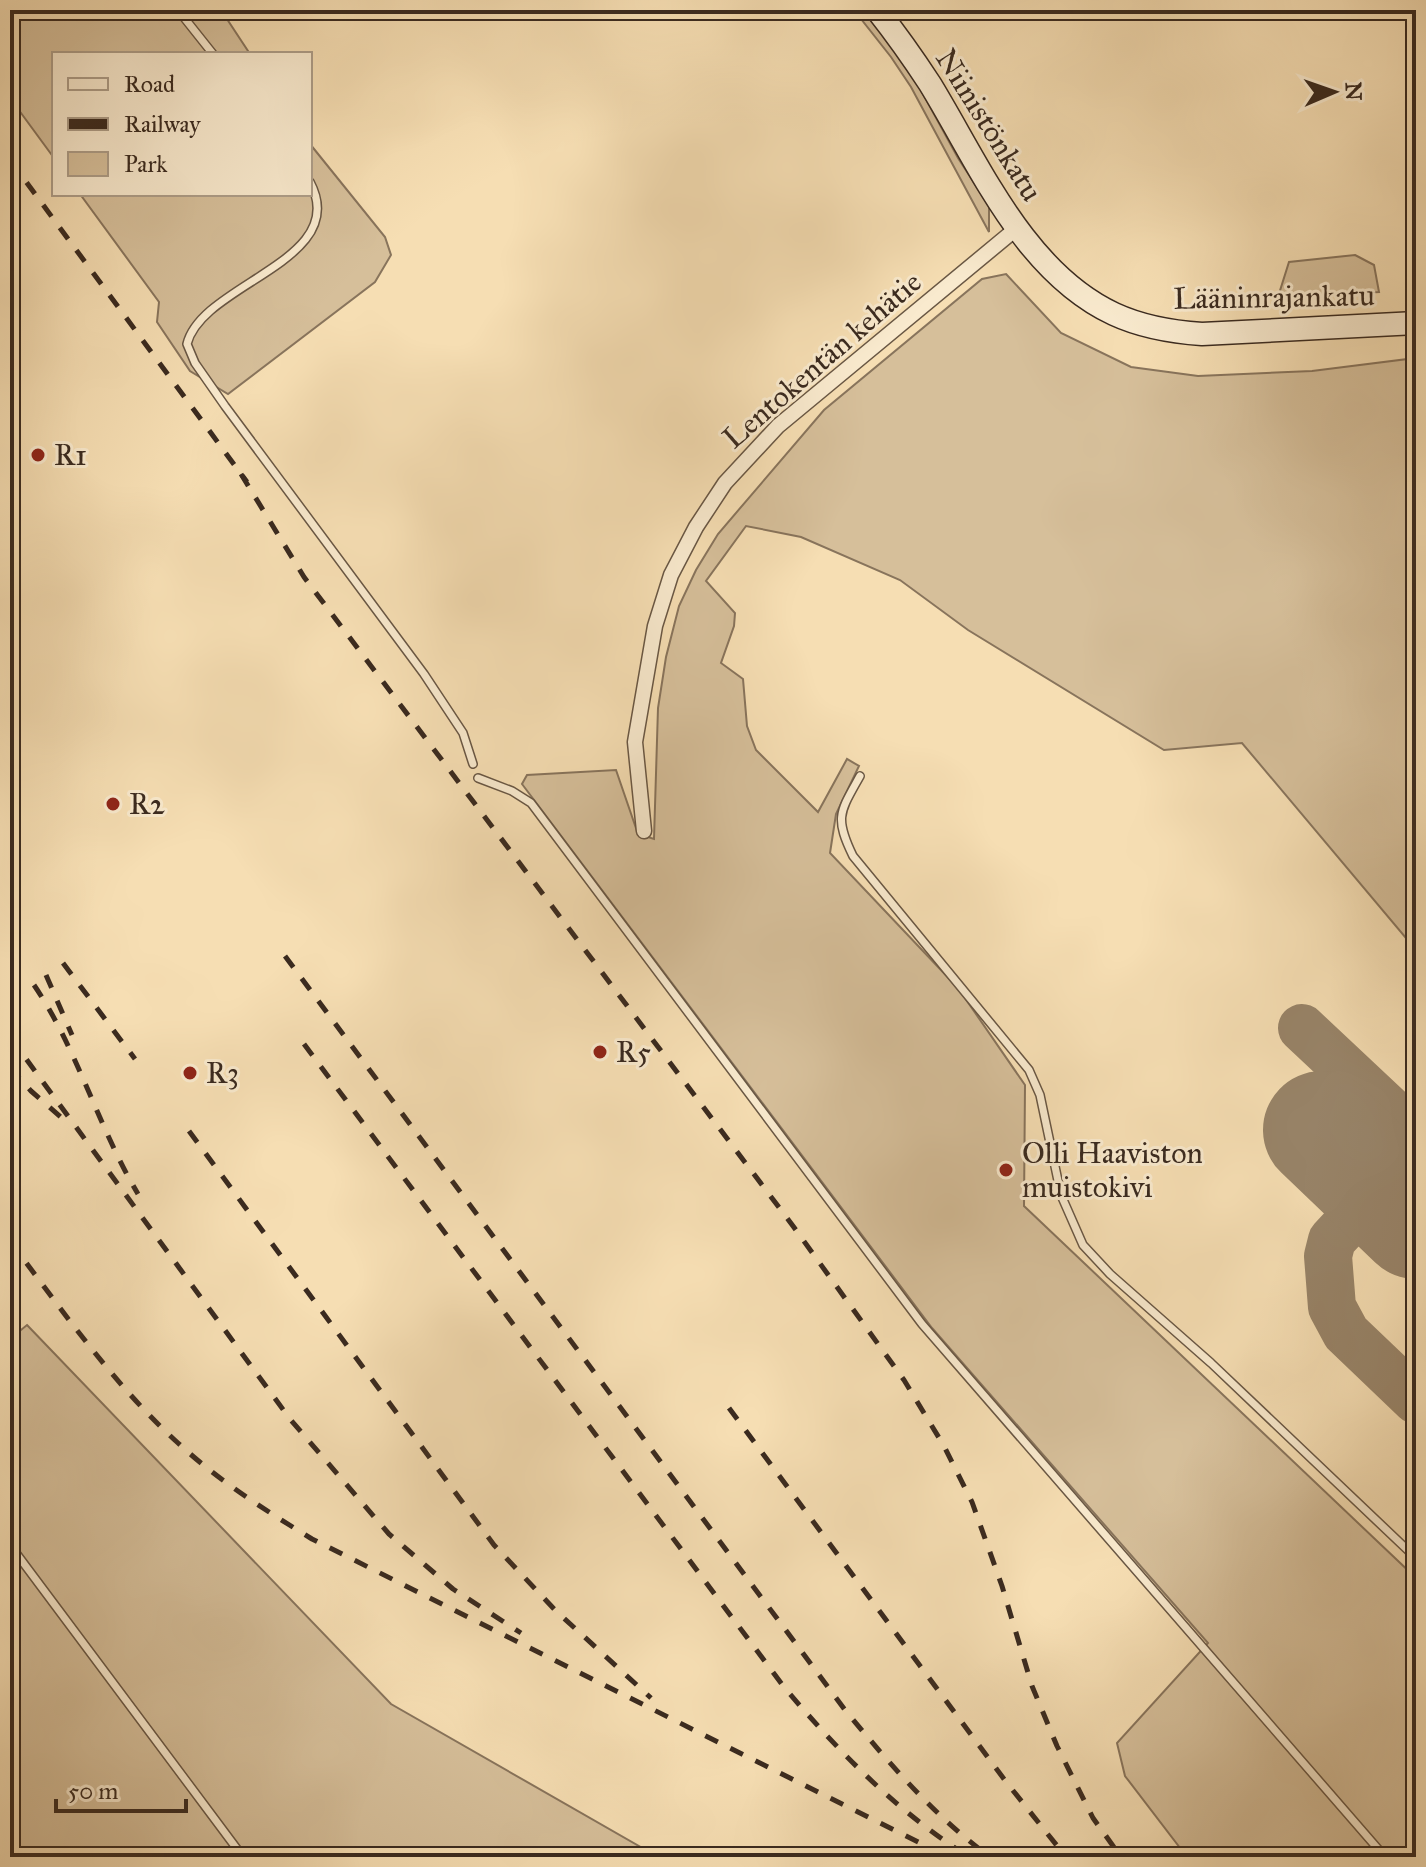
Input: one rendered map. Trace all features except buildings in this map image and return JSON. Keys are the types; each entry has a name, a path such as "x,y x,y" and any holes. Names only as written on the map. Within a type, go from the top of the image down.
{"street":[{"name":"Niinistönkatu","path":"877,10 902,41 1017,228 1054,270"},
{"name":"Lentokentän kehätie","path":"644,831 635,742 655,626 671,575 696,527 725,483 778,426 1017,228"},
{"name":"Lääninrajankatu","path":"1054,270 1081,295 1112,313 1141,325 1174,332 1266,332 1416,323"}],"lane":[{"path":"178,10 211,52"},
{"path":"312,186 319,213 311,235 195,323 187,344 195,363 232,415 424,674 463,733 473,764"},
{"path":"860,776 843,806 841,831 853,856 1029,1070 1040,1095 1061,1195 1083,1245 1110,1274 1211,1363 1416,1558"},
{"path":"478,778 512,791 531,803 922,1324 1385,1857"},
{"path":"10,1545 243,1857"}],"green space":[{"path":"10,10 221,10 249,52 52,52 52,155 10,98"},
{"path":"854,10 863,10 917,83 958,158 989,206 989,232 911,87"},
{"path":"312,146 385,237 391,255 375,282 228,394 190,371 157,322 159,302 81,196 312,196"},
{"path":"1355,255 1374,265 1379,292 1278,297 1289,262"},
{"path":"1006,274 1061,333 1131,367 1198,376 1312,371 1416,358 1416,950 1242,743 1164,750 968,630 900,580 801,537 746,526 706,581 735,613 734,626 721,663 743,679 747,726 756,750 818,812 847,759 859,766 836,814 830,853 958,988 1025,1085 1024,1206 1416,1578 1416,1857 1187,1857 1125,1776 1117,1743 1208,1643 932,1328 522,784 527,775 616,770 638,834 654,839 658,708 666,657 679,606 718,534 824,410 982,279"},
{"path":"27,1325 391,1704 658,1857 10,1857 10,1339"}],"taxiway":[{"path":"1302,1028 1416,1135"},
{"path":"1381,1187 1332,1240 1328,1256 1332,1307 1346,1333 1416,1400"}],"runway":[{"path":"1322,1130 1416,1220"}],"railway":[{"path":"10,160 247,482"},
{"path":"241,474 304,577 793,1226 904,1380 944,1446 972,1502 1002,1586 1032,1686 1057,1746 1093,1818 1121,1857"},
{"path":"285,956 845,1710 931,1806 990,1857"},
{"path":"63,963 135,1059"},
{"path":"46,975 72,1035"},
{"path":"34,985 63,1035 138,1194"},
{"path":"10,1037 290,1419 389,1534 453,1589 521,1633"},
{"path":"304,1044 784,1687 870,1779 917,1820 969,1857"},
{"path":"10,1068 62,1118"},
{"path":"189,1131 494,1545 555,1610 651,1698"},
{"path":"10,1241 132,1397 194,1457 260,1506 312,1539 948,1857"},
{"path":"729,1408 1007,1783 1066,1857"}],"place":[{"name":"R1","path":"38,455"},
{"name":"R2","path":"113,804"},
{"name":"R5","path":"600,1052"},
{"name":"R3","path":"190,1073"},
{"name":"Olli Haaviston muistokivi","path":"1006,1170"}]}
